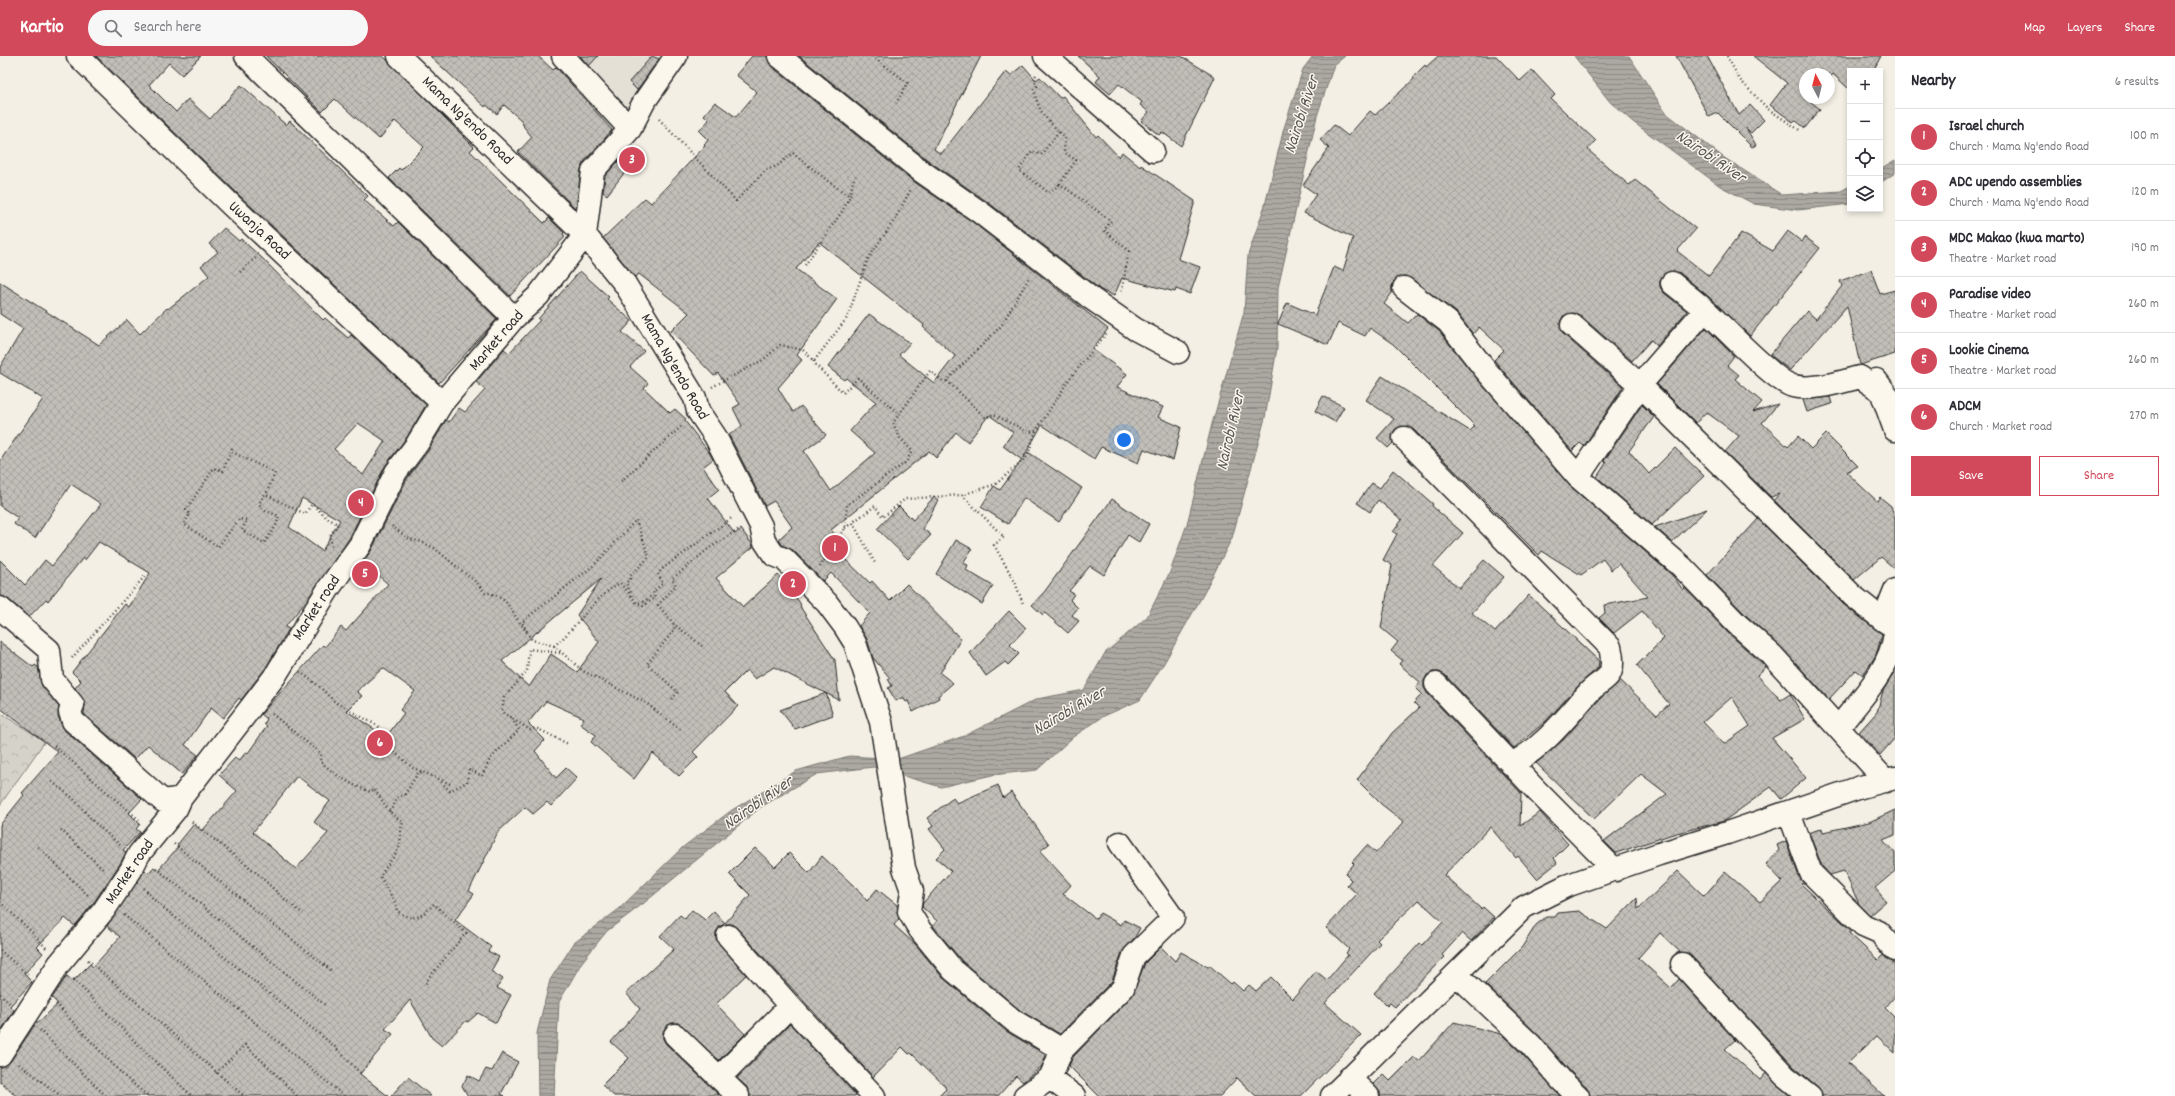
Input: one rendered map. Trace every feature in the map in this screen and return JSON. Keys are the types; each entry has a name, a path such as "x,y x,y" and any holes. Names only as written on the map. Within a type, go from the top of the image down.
{"street":[{"name":"Uwanja Road","path":"78,56 224,198 442,403"},
{"path":"246,56 514,318"},
{"name":"Mama Ng'endo Road","path":"399,56 585,235 625,284 715,436 761,526 764,540 774,555 784,559 804,579 845,627 861,659 881,722 904,868 912,891 909,912 920,930 953,970 1014,1021 1062,1050"},
{"path":"563,56 630,129"},
{"path":"585,235 593,171 630,129 644,102 676,56"},
{"path":"779,56 921,171 1040,258 1111,313 1178,352"},
{"path":"1046,57 1153,151"},
{"name":"Market road","path":"2,1053 59,964 275,676 329,588 360,545 396,472 417,444 442,403 514,318 538,296 585,235"},
{"path":"1672,283 1705,310 1761,363 1791,386 1802,387 1837,383 1860,377 1888,393 1895,430"},
{"path":"1332,1096 1524,907 1566,886 1890,780 1772,655 1737,624 1682,567 1578,477 1483,367 1448,322 1404,288"},
{"path":"1578,477 1640,384 1705,310"},
{"path":"1572,325 1640,384 1853,596 1891,627"},
{"path":"1404,438 1610,647 1613,657 1608,676 1594,687 1526,757 1511,764"},
{"path":"1839,727 1876,680 1893,645 1891,627 1895,590"},
{"path":"0,608 49,650 52,679 73,705 70,712 73,722 163,801 179,803"},
{"path":"1436,684 1511,764 1615,870"},
{"path":"1789,812 1811,874 1863,925 1879,932 1895,950"},
{"path":"1025,1096 1050,1078 1062,1050 1123,988 1134,956 1173,918 1120,843"},
{"path":"728,936 790,1006 874,1096"},
{"path":"1682,964 1785,1076 1810,1096"},
{"path":"1456,974 1530,1044 1578,1096"},
{"path":"719,1078 790,1006"},
{"path":"675,1035 738,1096"},
{"path":"1050,1078 1074,1096"},
{"path":"1349,1078 1368,1096"}],"path":[{"path":"872,56 908,83 896,103"},
{"path":"1728,56 1740,80 1768,109 1801,131"},
{"path":"1046,57 1034,78 1037,86 1034,89 1037,106 1049,122 1059,132 1065,138 1064,152 1076,160 1060,184 1049,194 1019,170 1032,151 1041,155 1059,132"},
{"path":"644,102 736,201 766,170 777,166 793,153 829,182 850,196"},
{"path":"814,361 847,318 868,259 894,219 921,171"},
{"path":"806,265 844,210 856,176"},
{"path":"844,528 875,506 883,517 905,499 962,495 996,484 1027,457 1036,431 1070,378 1113,325 1111,313 1129,251 1104,230 1111,221 1060,184"},
{"path":"946,381 1001,326 1040,258"},
{"path":"621,481 696,404 763,360 780,345 803,350 843,393 858,378 899,414"},
{"path":"816,573 844,528 847,505 906,462 912,451 900,438 893,423 930,371 943,381 946,381 986,418 993,414 1028,432 1036,431"},
{"path":"232,448 232,452 223,472 214,468 186,510 190,514 184,524 218,547 240,519 247,520 242,530 264,543 276,526 279,516 266,511 259,504 266,494 276,473 232,452"},
{"path":"266,494 305,514 312,504 327,518 338,524 329,537 333,550"},
{"path":"962,495 1004,537 994,545 1015,582 1023,604"},
{"path":"554,646 575,626 594,602 607,590 620,583 637,603 643,606 649,603 655,598 653,592 664,583 658,574 662,569 733,518 745,496"},
{"path":"651,596 645,601 639,603 633,599 626,583 630,579 630,576 649,557 636,520 594,565 522,622 532,640 554,646 560,653 583,671 646,703 682,731"},
{"path":"372,521 390,524 409,539 422,542 434,548 477,583 485,593 491,593 505,601 528,633"},
{"path":"852,523 875,563"},
{"path":"702,646 674,624 658,605 676,585 672,579 707,550 740,528 761,526"},
{"path":"52,679 146,575"},
{"path":"672,699 678,692 647,664 674,630 674,624"},
{"path":"560,653 529,649 527,671 504,698 502,712 530,730 536,728 568,744"},
{"path":"284,660 320,687 335,702 378,726 383,732 384,743 413,768 439,780 450,791 467,782 468,769 482,776 490,759 519,730 510,716"},
{"path":"255,702 312,744 321,754 320,761 334,774 359,788 371,792 374,790 390,812 403,823 400,829 399,848 380,877 396,904 397,911 406,917 417,917 425,913 434,904 466,933 430,976 425,985"},
{"path":"54,746 148,828 159,830 254,910 332,971"},
{"path":"390,812 398,797 405,794 418,774 423,773 453,785"},
{"path":"52,782 73,798 94,822 126,850 120,884"},
{"path":"179,803 303,914"},
{"path":"61,830 344,1096"},
{"path":"38,847 154,900 328,1041 360,1073"},
{"path":"120,884 325,1005"},
{"path":"0,902 32,932 59,964 147,1054 192,1096"},
{"path":"73,946 244,1096"},
{"path":"0,950 43,988 124,1076 148,1096"},
{"path":"25,1017 47,1036 106,1096"},
{"path":"216,1073 245,1045 297,1096"},
{"path":"2,1053 61,1096"},
{"path":"0,1082 17,1096"}],"shaded area":[{"path":"580,56 665,56 629,109"}],"green space":[{"path":"0,713 45,741 0,805"}],"water":[{"name":"Nairobi River","path":"1313,56 1345,56 1334,65 1317,116 1278,288 1277,348 1265,418 1232,538 1204,593 1164,663 1140,700 1104,716 1073,737 1037,770 992,775 941,787 873,767 817,774 761,807 644,903 607,931 582,962 559,1002 554,1096 538,1096 537,1033 550,980 574,943 619,909 683,847 732,810 796,771 849,756 898,759 964,736 1037,699 1084,690 1105,653 1147,617 1170,572 1187,524 1212,424 1244,312 1248,255 1265,205 1284,128 1303,69"},
{"name":"Nairobi River","path":"1574,56 1629,56 1666,113 1723,157 1782,195 1841,191 1847,188 1847,204 1798,210 1754,204 1720,186 1633,122 1610,102"},
{"path":"1895,160 1895,173 1883,181 1883,167"}],"building":[{"path":"96,56 201,56 182,75 169,63 149,85 176,112 188,99 210,119 241,85 286,125 290,121 368,196 364,200 394,226 398,222 497,319 439,383 238,194"},
{"path":"266,56 383,56 474,147 470,151 544,223 549,218 564,233 563,234 565,237 510,296 389,178 399,168 401,170 424,147 395,121 379,139 335,99 322,112"},
{"path":"430,56 538,56 553,70 556,67 612,130 583,163 576,209 518,152 532,137 524,127 521,120 504,105 497,114 486,105 485,107"},
{"path":"580,56 598,56 589,66"},
{"path":"652,56 659,59 637,90 629,82"},
{"path":"752,56 767,56 771,66 913,181 974,223 1108,329 1092,349 1127,374 1117,387 1163,407 1158,417 1181,427 1173,460 1144,449 1138,463 1101,447 1094,459 1042,425 1023,458 1028,452 1082,488 1059,522 1024,498 1008,524 981,507 994,486 1000,490 1022,460 1003,446 1013,432 989,415 968,442 956,432 936,458 929,451 831,530 837,537 832,541 848,556 845,559 870,583 872,581 890,601 907,584 961,639 940,673 953,683 938,696 939,698 913,712 908,701 906,702 903,697 896,701 888,688 892,686 888,679 890,678 873,658 867,639 859,626 870,613 831,573 823,581 793,550 782,545 779,539 792,527 774,501 765,506 729,435 742,426 733,408 740,404 718,373 714,376 671,331 689,313 639,274 635,277 603,238 645,198 651,203 705,146 704,145 708,140 699,131 709,120 704,115 715,102 736,117 757,92 736,75","holes":["819,242 924,325 923,327 955,356 934,383 899,355 910,343 869,314 828,367 844,380 846,378 876,402 850,431 875,453 831,491 804,451 826,435 801,406 793,412 778,388 802,360 797,355 837,299 796,269"]},
{"path":"799,56 981,56 934,149 941,154 1006,71 1011,75 1023,65 1036,80 1040,77 1060,98 1063,96 1096,137 1098,135 1119,157 1122,152 1140,167 1141,165 1195,201 1178,259 1200,267 1190,294 1176,289 1175,292 1122,278 1114,296 1101,290 989,203 929,161"},
{"path":"1078,56 1181,56 1215,77 1181,146 1162,132 1159,135 1141,121 1149,112 1140,105 1142,102 1119,84 1110,94 1096,82 1100,76"},
{"path":"1438,56 1496,56 1520,81 1532,70 1555,95 1551,99 1596,141 1588,150 1629,185 1635,180 1696,229 1677,251 1709,276 1741,233 1773,251 1788,231 1802,242 1805,237 1820,248 1750,336 1709,297 1680,273 1674,271 1663,275 1660,281 1660,287 1664,293 1687,311 1657,346 1651,340 1632,361 1580,315 1574,313 1563,316 1560,323 1563,334 1623,387 1584,446 1580,443 1572,451 1494,360 1504,350 1479,327 1473,334 1456,312 1406,276 1399,277 1394,281 1392,293 1384,304 1408,323 1417,314 1439,331 1474,375 1569,485 1673,576 1683,590 1685,588 1728,633 1766,667 1757,675 1781,700 1790,694 1805,719 1772,738 1806,778 1781,799 1771,787 1724,821 1673,834 1616,853 1604,841 1667,794 1641,774 1594,819 1536,763 1563,740 1600,699 1620,680 1657,715 1669,704 1637,665 1664,638 1642,611 1614,633 1599,618 1605,613 1604,605 1648,597 1619,564 1611,570 1603,559 1581,575 1542,551 1539,555 1413,429 1401,426 1396,429 1392,435 1393,443 1388,448 1377,438 1394,419 1366,400 1382,376 1470,431 1475,426 1393,344 1370,328 1365,336 1338,323 1328,345 1278,324 1287,303 1315,315 1334,267 1343,271 1353,238 1304,213 1316,194 1303,185 1329,148 1320,140 1334,125 1348,136 1370,111 1375,115 1414,79 1413,77 1425,65 1426,67","holes":["1732,697 1750,726 1724,744 1703,722"]},
{"path":"1676,56 1707,56 1739,115 1750,105 1764,120 1751,133 1746,128 1756,145 1752,147 1718,113 1709,117"},
{"path":"1753,56 1881,56 1875,68 1847,68 1847,87 1835,76 1835,68 1799,68 1799,104 1814,104 1820,109 1805,128 1795,120 1793,122 1770,105 1787,83"},
{"path":"631,147 639,154 607,195 603,192 605,176"},
{"path":"224,228 239,241 241,239 262,258 323,320 325,318 348,338 351,335 426,405 407,437 385,466 349,539 307,600 285,627 289,629 265,669 241,700 239,698 223,718 211,708 185,745 198,755 182,774 148,745 135,759 84,714 85,703 75,688 81,681 72,672 125,604 129,607 150,573 99,542 85,560 83,558 48,601 46,599 29,617 8,599 0,596 0,560 25,585 45,560 52,566 101,504 71,484 35,538 14,524 18,518 0,506 0,461 43,399 0,373 0,367 23,329 0,314 0,282 99,345 127,320 140,334 167,308 168,309 209,276 201,266 218,252 209,244","holes":["358,423 385,441 363,475 334,449","302,498 340,520 322,551 289,527"]},
{"path":"1871,270 1880,294 1895,290 1895,354 1860,365 1847,306 1790,370 1770,355 1807,311 1816,319 1842,286 1840,281"},
{"path":"580,271 609,297 607,299 632,321 622,332 644,351 630,367 648,383 644,388 670,413 675,409 686,419 685,421 708,451 713,459 703,467 719,489 708,498 735,534 741,529 753,547 716,578 743,607 778,575 800,603 801,608 835,660 839,700 774,667 755,679 747,670 725,692 738,706 693,752 698,757 679,776 653,753 634,779 591,742 596,735 580,724 584,718 546,701 528,723 545,740 535,751 556,778 566,768 577,778 551,806 547,802 533,814 525,807 498,832 469,891 474,894 455,920 491,947 488,951 499,957 491,971 503,979 497,988 511,995 496,1023 478,1013 468,1022 466,1021 442,1046 432,1038 410,1000 385,1029 393,1034 360,1074 388,1096 16,1096 0,1082 0,1067 10,1062 34,1026 58,1004 52,998 67,976 73,981 90,964 93,967 120,937 107,926 145,870 148,873 154,867 158,870 179,846 177,845 194,824 202,831 237,791 219,775 235,758 239,761 246,752 248,753 267,726 264,724 267,719 261,714 323,645 325,647 341,627 346,631 388,584 363,562 371,551 407,479 428,451 446,420 449,422 459,408 465,412 485,390 476,382 504,349 509,353 540,320 538,319","holes":["601,579 577,615 599,642 577,672 551,654 529,687 502,661","383,668 415,691 400,710 404,713 386,737 347,711 362,696 357,691","297,776 330,801 314,822 328,833 296,869 253,832"]},
{"path":"1706,328 1734,356 1727,365 1739,375 1735,379 1762,402 1753,412 1778,404 1762,423 1788,447 1798,436 1811,449 1826,434 1858,466 1846,472 1877,501 1880,497 1891,506 1895,520 1895,569 1881,557 1854,580 1774,500 1779,494 1771,497 1725,452 1739,436 1706,412 1696,423 1657,384"},
{"path":"1323,396 1344,407 1335,422 1315,411"},
{"path":"1830,397 1832,404 1807,412 1803,400"},
{"path":"1642,405 1654,417 1629,451 1649,474 1675,448 1704,476 1652,525 1597,477 1606,463 1604,461"},
{"path":"1393,470 1433,504 1432,506 1463,533 1433,566 1459,588 1484,560 1504,577 1472,613 1495,632 1529,595 1599,661 1598,668 1582,682 1545,722 1514,748 1445,675 1439,672 1433,672 1427,675 1424,681 1424,687 1427,693 1521,793 1520,826 1540,812 1568,844 1554,858 1557,863 1537,879 1518,856 1516,858 1490,827 1444,875 1481,909 1483,907 1494,917 1471,941 1462,933 1442,955 1444,957 1395,1007 1390,1003 1387,1006 1374,993 1420,943 1422,945 1443,922 1419,900 1377,940 1380,943 1325,1003 1361,1035 1301,1096 1256,1096 1237,1078 1220,1096 1099,1096 1069,1066 1073,1057 1132,996 1145,963 1161,947 1175,961 1181,952 1208,967 1209,965 1231,984 1233,982 1243,991 1249,985 1256,991 1271,977 1293,999 1316,971 1327,980 1348,955 1346,953 1349,949 1326,928 1357,894 1347,885 1351,880 1345,874 1354,864 1352,862 1367,845 1376,853 1404,822 1381,804 1357,780 1392,733 1419,708 1414,703 1422,694 1415,687 1420,682 1399,664 1402,660 1391,651 1398,642 1381,628 1392,565 1383,560 1397,534 1393,532 1402,520 1378,500 1370,512 1357,503 1372,483 1380,488"},
{"path":"934,497 938,500 923,529 931,535 908,559 877,529 899,506 913,520"},
{"path":"1112,499 1149,524 1139,542 1128,535 1104,575 1090,566 1069,591 1074,594 1070,600 1078,608 1072,615 1079,621 1068,633 1045,613 1043,615 1032,605 1045,591"},
{"path":"1707,509 1672,542 1655,527"},
{"path":"1758,519 1844,605 1882,634 1876,655 1863,675 1856,670 1829,699 1781,647 1746,615 1707,575"},
{"path":"956,540 972,549 963,563 968,565 966,570 993,586 982,604 936,574"},
{"path":"1009,611 1026,628 1010,645 1019,654 1008,665 1005,662 986,676 970,653"},
{"path":"0,642 33,667 35,665 38,667 42,686 59,707 58,716 64,730 142,799 129,813 140,824 136,829 140,832 123,850 126,852 120,864 94,902 75,926 65,918 37,947 43,953 24,974 32,982 10,1006 14,1010 0,1032 0,825 24,795 22,793 58,752 0,708"},
{"path":"1895,671 1895,738 1880,755 1859,732 1877,712 1883,691"},
{"path":"826,693 833,715 795,729 780,710"},
{"path":"998,785 1003,798 1011,792 1049,844 1040,851 1071,885 1063,894 1096,919 1100,913 1121,925 1124,920 1140,928 1135,937 1122,952 1112,981 1060,1034 1021,1011 962,961 933,926 937,921 922,907 923,903 951,871 936,858 945,849 929,829 933,826 927,818 953,798 957,803"},
{"path":"1895,810 1895,835 1883,840 1895,853 1895,871 1875,888 1886,901 1870,915 1859,904 1844,871 1830,875 1822,866 1809,833 1822,828 1823,832 1869,822"},
{"path":"1786,841 1799,877 1804,883 1801,884 1852,931 1849,933 1878,960 1883,955 1895,964 1895,996 1885,1008 1895,1018 1895,1053 1877,1036 1848,1063 1884,1096 1822,1096 1818,1087 1794,1067 1691,956 1680,952 1660,933 1638,958 1671,988 1679,979 1735,1040 1725,1049 1760,1080 1766,1073 1790,1096 1590,1096 1587,1087 1571,1072 1539,1036 1485,984 1522,947 1536,925 1546,917 1555,917 1558,913 1579,911 1607,929 1637,898 1638,909 1678,871 1704,896 1725,872 1760,902 1782,881 1766,864 1779,850 1777,845"},
{"path":"755,848 775,867 789,853 809,873 822,856 855,887 867,901 877,889 897,905 899,919 894,925 917,946 943,978 1006,1031 1046,1055 1042,1066 1023,1082 1016,1076 998,1096 939,1096 946,1089 944,1085 911,1053 909,1054 902,1047 873,1077 737,928 732,924 726,924 720,926 716,932 716,939 746,975 716,1004 745,1034 719,1060 678,1023 672,1023 666,1026 663,1032 663,1039 666,1044 719,1095 614,1096 602,1085 629,1058 611,1042 640,1009 626,993 674,949 660,936 680,915 685,919 692,910 705,920 714,911 725,923 750,895 729,874"},
{"path":"1454,1022 1501,1034 1521,1053 1560,1096 1380,1096 1380,1092 1373,1084 1383,1074 1390,1081 1414,1057 1419,1061"},
{"path":"790,1024 856,1095 855,1096 750,1096 747,1087 737,1078"},
{"path":"502,1053 518,1062 501,1094 505,1096 468,1096 462,1086 468,1075 479,1081 486,1069 492,1071"},
{"path":"408,1077 431,1096 391,1096"}],"place":[{"name":"MDC Makao (kwa marto)","path":"632,160"},
{"name":"Paradise video","path":"361,503"},
{"name":"Israel church","path":"835,548"},
{"name":"Lookie Cinema","path":"365,574"},
{"name":"ADC upendo assemblies","path":"793,584"},
{"name":"ADCM","path":"380,743"}]}
